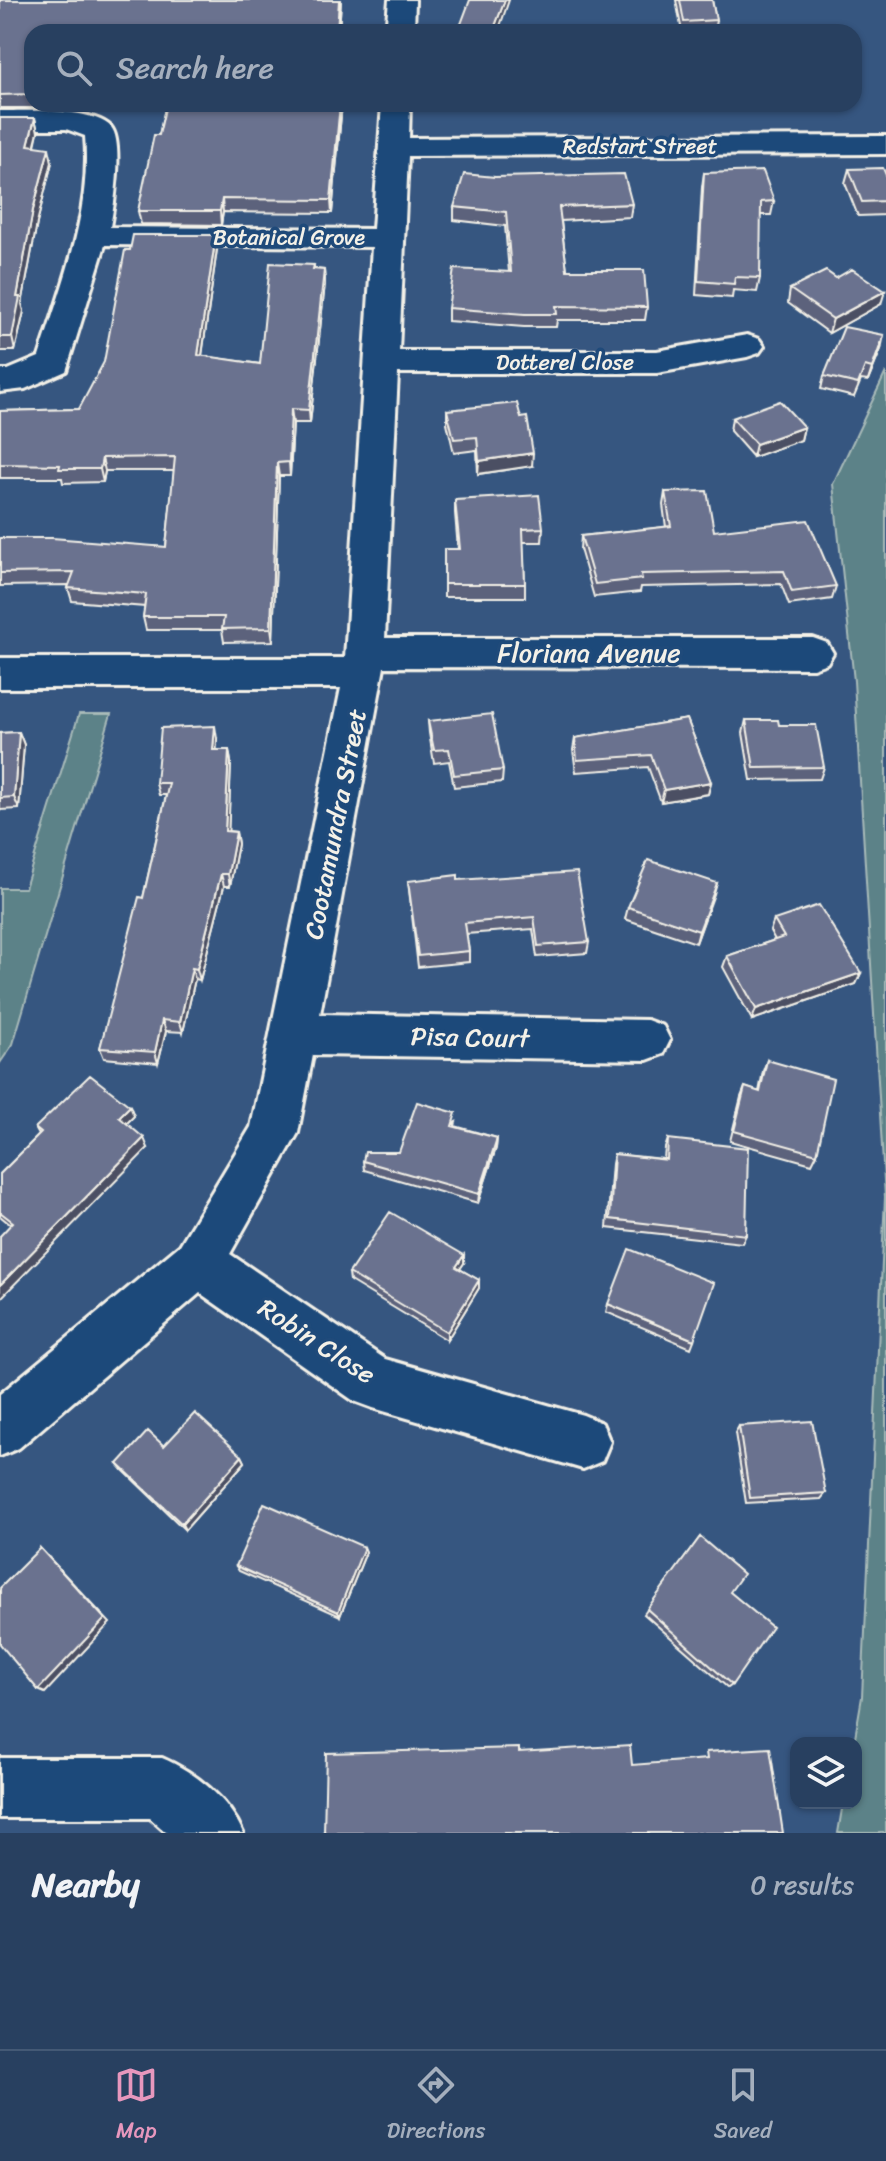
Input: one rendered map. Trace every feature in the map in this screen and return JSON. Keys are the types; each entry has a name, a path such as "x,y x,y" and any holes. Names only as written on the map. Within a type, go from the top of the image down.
{"street":[{"path":"400,24 402,0"},
{"name":"Cootamundra Street","path":"0,1429 198,1262 274,1133 365,662 395,112"},
{"path":"0,120 69,120 99,131 103,150 93,236 54,363 13,381 0,381"},
{"name":"Redstart Street","path":"393,147 886,145"},
{"name":"Botanical Grove","path":"93,236 388,238"},
{"name":"Dotterel Close","path":"381,362 657,362 747,346"},
{"name":"Floriana Avenue","path":"0,673 813,653"},
{"name":"Pisa Court","path":"293,1034 647,1040"},
{"name":"Robin Close","path":"198,1262 373,1382 583,1442"},
{"path":"0,1788 162,1788 212,1833"}],"green space":[{"path":"886,372 886,1833 838,1833 842,1809 862,1809 862,1737 855,1737 862,1697 885,1197 854,681 833,484"},
{"path":"79,714 111,714 13,1044 0,1063 0,888 25,888"}],"building":[{"path":"0,0 339,0 338,24 24,24 24,94 0,95"},
{"path":"470,0 505,0 496,24 461,24"},
{"path":"680,0 712,0 716,20 684,22"},
{"path":"164,112 339,112 331,200 222,199 220,211 138,211 154,135 159,135"},
{"path":"0,118 35,118 28,145 49,148 33,210 12,337 0,337"},
{"path":"883,168 886,201 862,202 849,169"},
{"path":"763,171 774,201 761,202 760,278 735,277 734,284 698,281 704,173"},
{"path":"464,174 495,177 624,174 632,204 559,207 567,270 644,270 647,307 556,306 557,314 448,308 454,269 511,272 506,212 454,207"},
{"path":"133,235 216,235 198,355 260,364 270,263 314,265 313,269 324,270 309,410 291,409 289,462 277,463 271,628 222,629 224,617 143,617 146,594 68,588 74,572 0,573 0,538 52,538 166,547 175,457 102,458 100,469 0,464 0,411 79,409 104,362 125,250 130,250"},
{"path":"852,269 885,291 833,319 790,289 826,271 836,278"},
{"path":"844,327 884,335 872,368 865,366 858,384 824,376"},
{"path":"780,401 804,427 756,444 732,418"},
{"path":"517,403 521,418 527,417 533,453 479,461 477,437 454,439 447,410"},
{"path":"707,491 714,531 808,520 836,586 792,592 784,571 641,574 642,579 595,584 581,536 671,526 665,492"},
{"path":"539,495 543,528 523,529 525,584 444,584 444,549 460,549 455,500"},
{"path":"492,714 503,770 454,775 449,749 434,750 428,721"},
{"path":"687,719 711,782 664,790 651,755 577,760 575,738"},
{"path":"746,720 778,720 779,725 816,725 824,767 754,768"},
{"path":"215,726 213,750 229,750 225,831 236,832 228,874 221,874 197,969 192,968 180,1022 162,1020 155,1052 100,1048 139,897 143,898 169,783 156,783 161,728"},
{"path":"19,732 14,797 0,798 0,733"},
{"path":"648,860 717,883 699,931 628,907"},
{"path":"577,872 589,942 538,946 534,917 465,923 469,951 418,956 408,881 458,875 458,880"},
{"path":"819,905 861,973 756,1009 727,956 784,937 774,920"},
{"path":"767,1060 833,1079 817,1154 734,1131 745,1087 760,1092"},
{"path":"90,1075 130,1106 119,1117 144,1138 0,1285 0,1236 13,1222 0,1212 0,1174 41,1133 35,1128"},
{"path":"417,1102 456,1113 452,1126 497,1138 479,1194 363,1161 365,1152 399,1152"},
{"path":"668,1139 748,1148 746,1235 610,1219 614,1154 667,1160"},
{"path":"390,1212 464,1255 456,1267 479,1280 447,1332 349,1273"},
{"path":"629,1249 714,1283 694,1340 608,1304"},
{"path":"195,1413 242,1456 182,1524 118,1464 148,1431 164,1446"},
{"path":"812,1421 826,1493 750,1498 739,1426"},
{"path":"264,1503 364,1547 338,1612 236,1566"},
{"path":"700,1537 743,1574 730,1592 772,1627 732,1685 647,1609"},
{"path":"40,1548 105,1619 38,1690 0,1644 0,1588"},
{"path":"630,1745 632,1765 707,1759 706,1752 770,1748 783,1833 324,1833 326,1753 519,1748 519,1752"}]}
